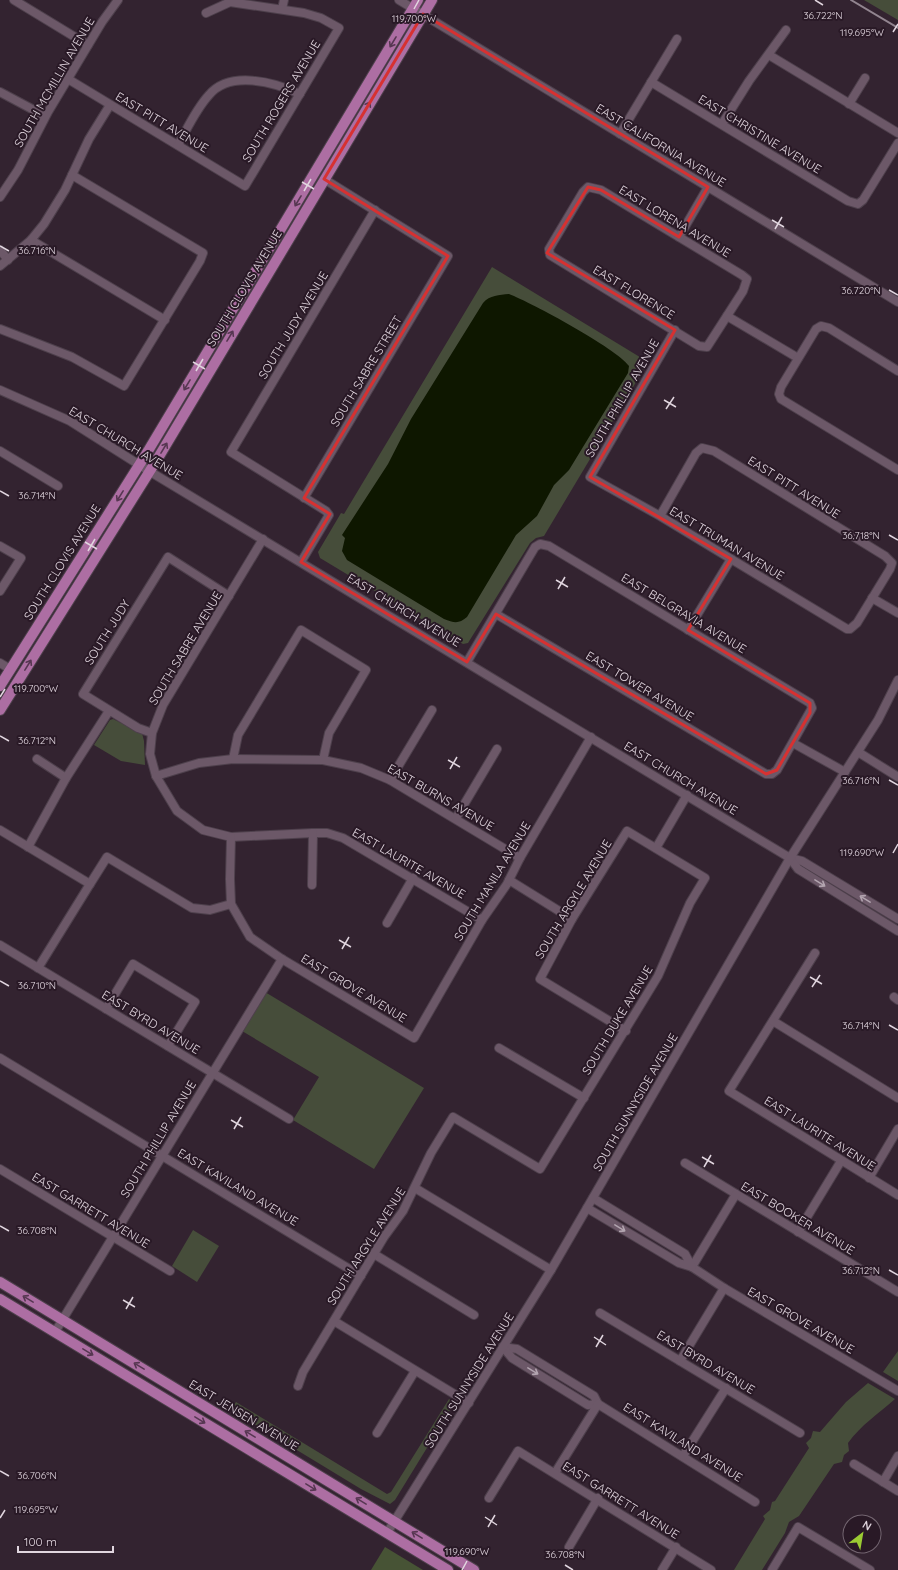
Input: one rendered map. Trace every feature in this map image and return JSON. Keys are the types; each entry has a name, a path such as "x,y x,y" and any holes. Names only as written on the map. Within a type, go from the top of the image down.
{"main road":[{"name":"SOUTH CLOVIS AVENUE","path":"0,710 149,471 432,0"},
{"name":"SOUTH CLOVIS AVENUE","path":"0,686 5,673 139,465 416,4"},
{"path":"324,179 322,172 342,136 347,119"},
{"name":"EAST JENSEN AVENUE","path":"0,1282 474,1570"},
{"path":"0,1299 448,1570"}],"street":[{"path":"14,0 88,45"},
{"name":"SOUTH MCMILLIN AVENUE","path":"0,197 18,170 45,116 88,45 118,0"},
{"path":"206,13 230,2 282,9 284,0"},
{"path":"399,0 416,4"},
{"name":"EAST CALIFORNIA AVENUE","path":"416,4 423,14 898,301"},
{"name":"SOUTH ROGERS AVENUE","path":"245,186 339,28 321,18 282,9"},
{"path":"722,124 749,81 786,30"},
{"path":"620,134 677,39"},
{"path":"769,55 898,133"},
{"path":"850,104 866,78"},
{"name":"EAST PITT AVENUE","path":"68,79 245,186"},
{"path":"178,145 204,101 215,88 223,84 233,81 249,81 271,84 300,94"},
{"name":"EAST CHRISTINE AVENUE","path":"651,82 848,201 858,204 863,200 898,143"},
{"path":"0,92 45,116"},
{"path":"0,266 31,240 55,208 89,139 110,105"},
{"path":"0,329 72,357 124,386 165,320 203,253 72,175"},
{"path":"324,179 375,210"},
{"name":"EAST LORENA AVENUE","path":"550,255 549,248 583,192 588,187 601,190 747,279 743,291 727,316"},
{"path":"679,237 708,187"},
{"name":"SOUTH SABRE STREET","path":"304,498 448,256 375,210"},
{"name":"SOUTH JUDY AVENUE","path":"304,498 231,452 375,210"},
{"path":"31,240 165,320"},
{"path":"0,250 8,260"},
{"name":"EAST FLORENCE","path":"550,255 699,346 707,347 727,316"},
{"path":"727,316 798,358"},
{"path":"898,371 829,328 821,326 816,329 780,387 779,394 781,399 898,470"},
{"name":"SOUTH PHILLIP AVENUE","path":"590,477 675,330"},
{"name":"EAST CHURCH AVENUE","path":"0,390 70,421 139,465 790,858 802,861 898,919"},
{"name":"EAST PITT AVENUE","path":"660,516 696,453 702,448 714,451 885,556 892,563 890,569 872,598"},
{"path":"0,451 58,486"},
{"name":"EAST TRUMAN AVENUE","path":"590,477 660,516 840,626 850,629 857,623 872,598"},
{"path":"301,562 329,515 326,511 304,498"},
{"name":"SOUTH SABRE AVENUE","path":"156,776 150,754 152,733 163,705 263,539"},
{"name":"EAST BELGRAVIA AVENUE","path":"496,614 535,547 540,544 550,546 810,703 812,708 793,742"},
{"path":"0,546 21,558 0,591"},
{"name":"SOUTH JUDY","path":"109,711 84,694 168,557 229,596"},
{"path":"688,630 731,559"},
{"path":"872,598 898,613"},
{"path":"467,662 496,614"},
{"name":"EAST TOWER AVENUE","path":"496,614 766,774 772,774 777,770 793,742"},
{"path":"233,759 238,735 301,630 366,670 329,733 323,760"},
{"path":"0,662 5,673"},
{"name":"SOUTH SUNNYSIDE AVENUE","path":"387,1533 551,1270 790,858 878,720 897,684"},
{"path":"390,780 432,710"},
{"path":"28,847 66,778 109,711 138,728 152,733"},
{"name":"SOUTH MANILA AVENUE","path":"414,1038 482,920 509,880 520,858 591,737"},
{"path":"793,742 845,772"},
{"path":"456,818 497,749"},
{"path":"858,752 898,777"},
{"path":"37,759 66,778"},
{"name":"EAST BURNS AVENUE","path":"156,776 199,763 233,759 323,760 361,768 390,780 456,818 520,858"},
{"name":"EAST LAURITE AVENUE","path":"156,776 177,811 203,830 231,837 327,833 343,838 482,920"},
{"path":"656,848 687,795"},
{"path":"0,830 90,884"},
{"name":"SOUTH ARGYLE AVENUE","path":"626,1031 540,979 572,919 627,831 656,848"},
{"path":"312,885 313,833"},
{"path":"38,968 107,857 192,908 210,910 231,904 231,837"},
{"name":"SOUTH DUKE AVENUE","path":"453,1117 540,1169 626,1031 658,976 690,903 705,878 656,848"},
{"name":"EAST CHURCH AVENUE","path":"790,858 798,869 898,931"},
{"path":"387,923 413,878"},
{"path":"509,880 572,919"},
{"name":"EAST GROVE AVENUE","path":"231,904 250,937 282,959 414,1038"},
{"name":"EAST BYRD AVENUE","path":"0,945 289,1119"},
{"path":"815,953 772,1021 898,1098"},
{"name":"SOUTH PHILLIP AVENUE","path":"55,1332 211,1073 282,959"},
{"path":"106,1009 133,964 195,1002 168,1046"},
{"name":"EAST LAURITE AVENUE","path":"772,1021 729,1091 898,1195"},
{"path":"499,1048 584,1098"},
{"name":"EAST KAVILAND AVENUE","path":"0,1058 163,1155 361,1276"},
{"name":"SOUTH ARGYLE AVENUE","path":"298,1386 303,1372 374,1254 403,1211 431,1154 453,1117"},
{"path":"869,1178 898,1129"},
{"path":"798,1232 841,1161"},
{"name":"EAST BOOKER AVENUE","path":"685,1163 898,1292"},
{"name":"EAST GARRETT AVENUE","path":"0,1169 170,1271"},
{"path":"415,1188 551,1270"},
{"path":"692,1267 736,1194"},
{"name":"EAST GROVE AVENUE","path":"593,1198 685,1254 692,1267"},
{"name":"EAST GROVE AVENUE","path":"587,1208 679,1263 692,1267 724,1288 898,1391"},
{"path":"374,1254 474,1315"},
{"path":"680,1361 724,1288"},
{"name":"EAST BYRD AVENUE","path":"600,1313 800,1433"},
{"path":"334,1322 469,1403"},
{"name":"EAST KAVILAND AVENUE","path":"503,1347 517,1349 594,1396 598,1404 755,1502"},
{"path":"378,1433 416,1371"},
{"path":"683,1456 726,1388"},
{"path":"555,1473 598,1404"},
{"name":"EAST GARRETT AVENUE","path":"489,1498 518,1451 598,1498 712,1570"},
{"path":"883,1482 898,1456"},
{"path":"854,1464 898,1491"},
{"path":"569,1547 598,1498"},
{"path":"772,1570 798,1527 870,1570"},
{"path":"662,1570 676,1547"}],"highlighted area":[{"path":"423,14 708,187 679,237 601,190 588,187 547,253 675,330 590,477 731,559 688,630 810,703 810,713 777,770 766,774 496,614 467,662 301,562 330,514 304,498 448,256 324,179"}],"shaded area":[{"path":"864,0 898,0 898,20"},
{"path":"492,267 648,362 544,536 536,538 530,543 468,643 463,644 320,558 318,552 341,513 344,514"},
{"path":"509,294 554,316 608,348 629,366 628,373 569,470 554,485 537,516 516,535 467,617 459,622 454,622 444,619 347,560 342,551 345,538 342,535 388,464 411,419 483,303 492,297"},
{"path":"113,719 142,733 144,741 145,765 121,761 94,745 110,720"},
{"path":"265,992 424,1088 374,1169 293,1120 319,1077 242,1031"},
{"path":"193,1230 219,1246 197,1282 172,1266"},
{"path":"898,1351 898,1381 883,1372"},
{"path":"868,1383 895,1399 864,1425 848,1443 849,1451 844,1455 842,1462 834,1464 799,1516 789,1522 785,1533 762,1570 734,1570 765,1519 763,1516 770,1510 772,1502 775,1501 809,1448 806,1443 811,1438 813,1431 820,1432 846,1402"},
{"path":"449,1399 452,1401 452,1407 395,1500 390,1504 361,1489 231,1410 236,1402 387,1494 391,1492"},
{"path":"385,1547 423,1570 371,1570"}],"railway":[{"path":"851,0 898,28"}]}
